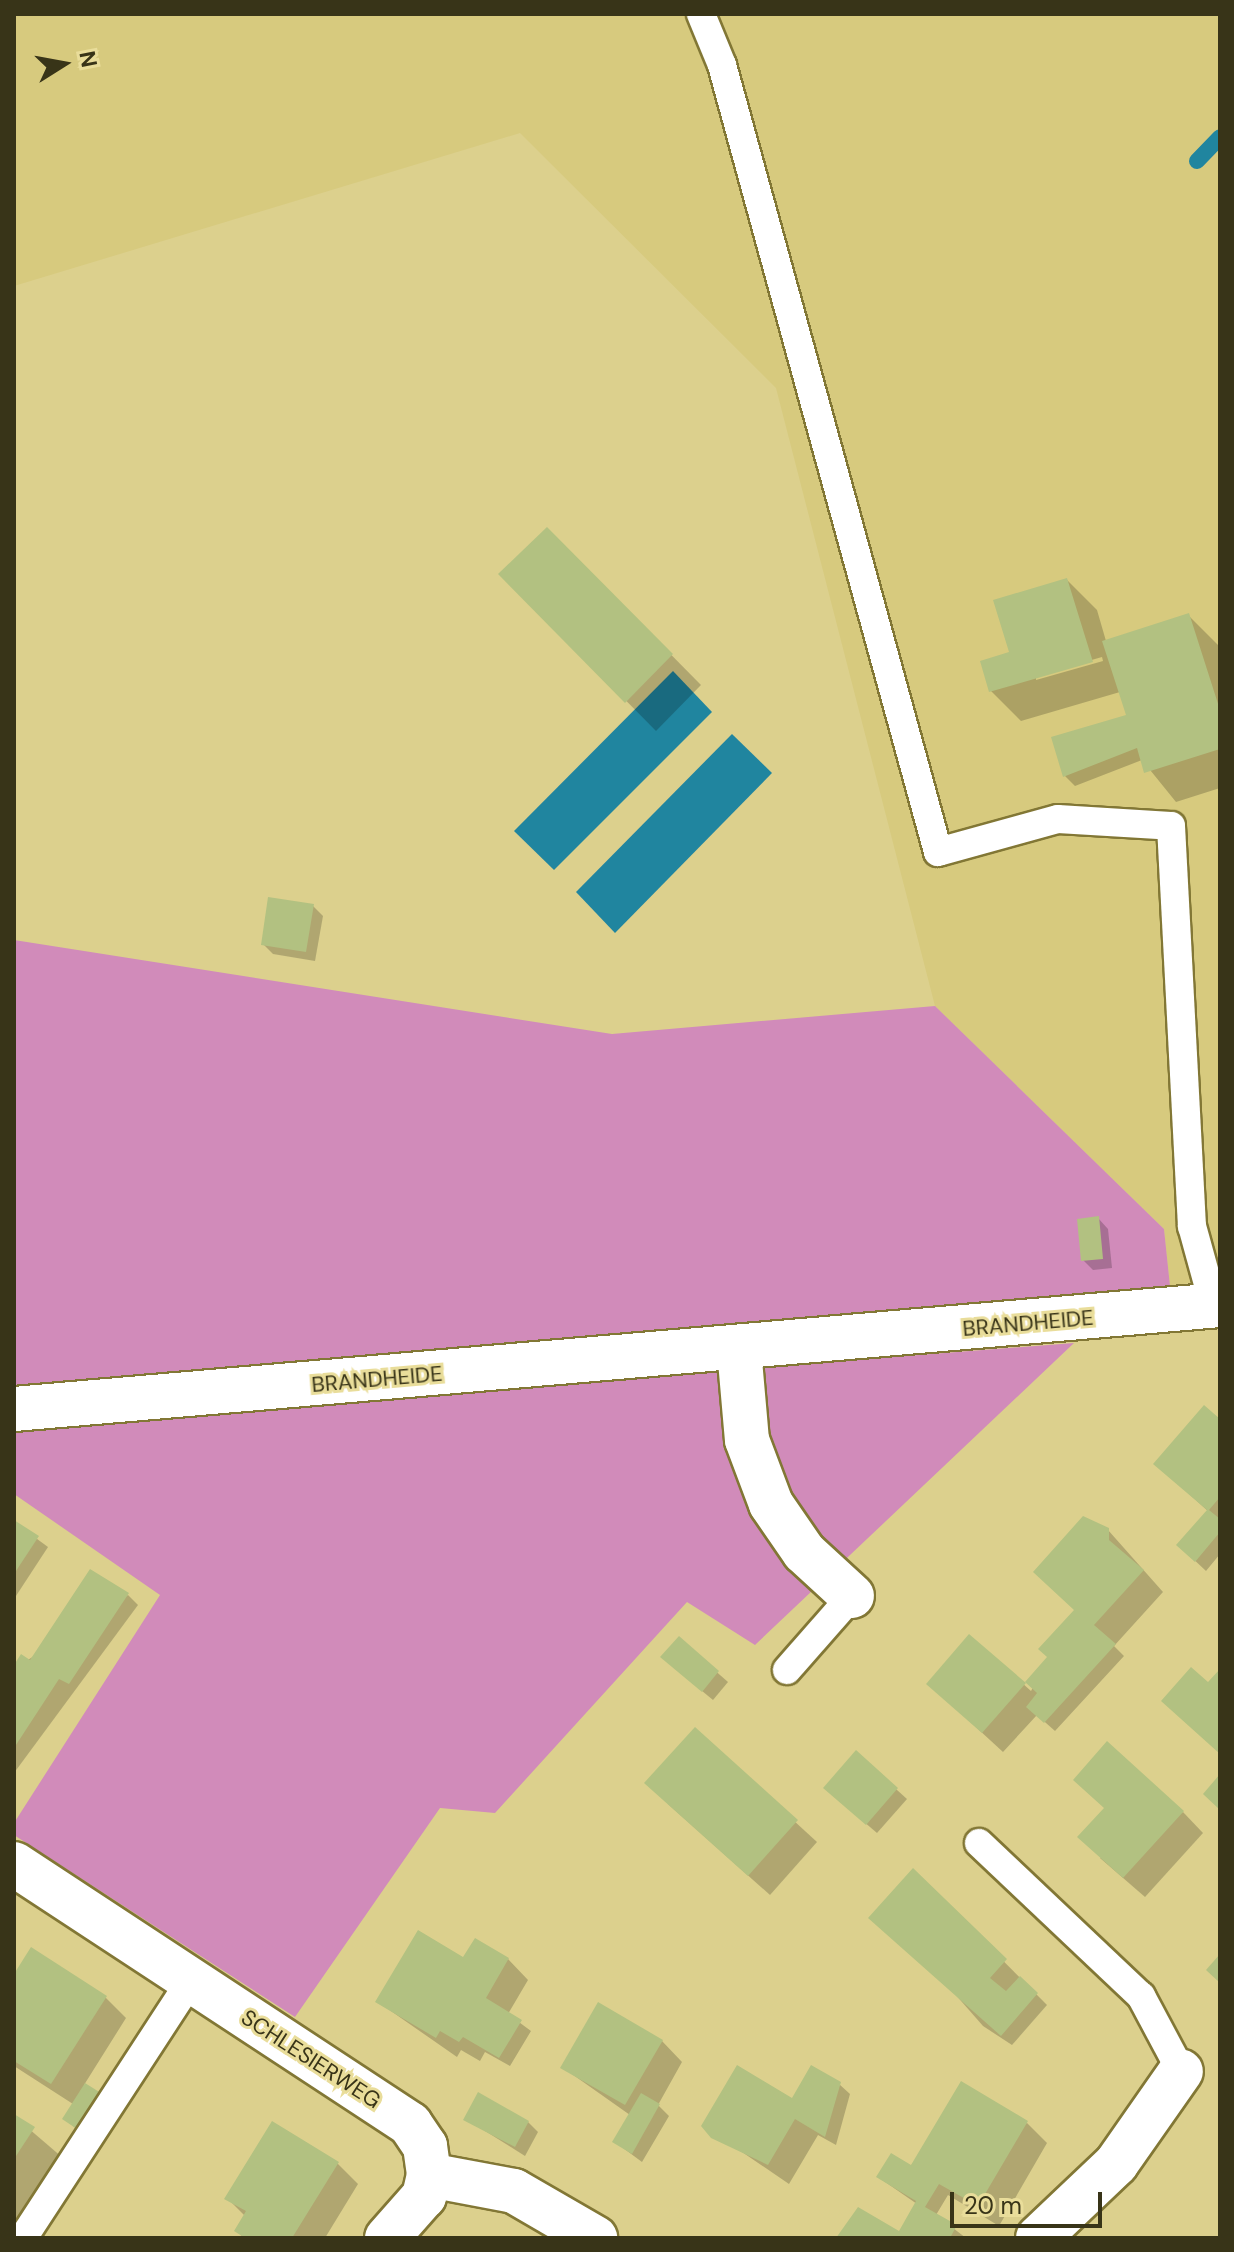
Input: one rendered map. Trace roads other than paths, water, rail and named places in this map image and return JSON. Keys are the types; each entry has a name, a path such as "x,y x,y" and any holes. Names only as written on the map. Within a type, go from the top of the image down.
{"street":[{"name":"BRANDHEIDE","path":"14,1409 1217,1306"},
{"path":"739,1349 747,1440 771,1504 804,1552 852,1596"},
{"name":"SCHLESIERWEG","path":"14,1864 410,2124 425,2146 429,2175"},
{"path":"1038,2238 1116,2164 1181,2071"},
{"path":"387,2238 424,2196 429,2175 514,2191 595,2238"}],"lane":[{"path":"701,14 722,65 938,852 1058,819 1171,826 1192,1226 1217,1306"},
{"path":"787,1670 852,1596"},
{"path":"979,1843 1141,1996 1181,2071"},
{"path":"23,2238 191,1980"}],"water":[{"path":"673,671 712,712 554,870 514,831"},
{"path":"732,734 772,773 615,933 576,892"}],"waterway":[{"path":"1197,161 1220,137"}]}
